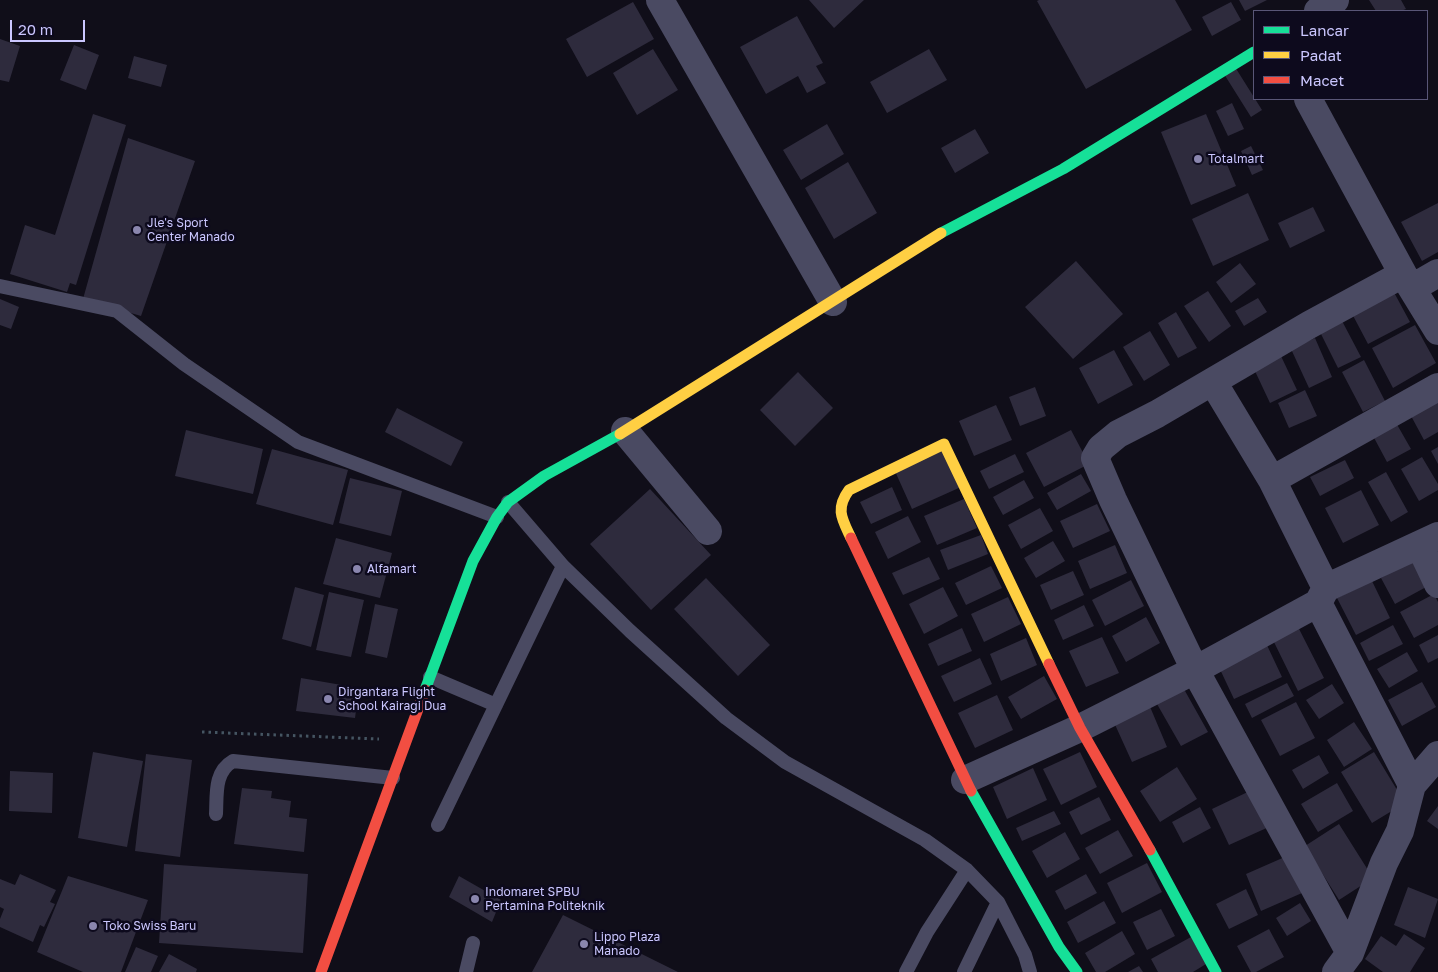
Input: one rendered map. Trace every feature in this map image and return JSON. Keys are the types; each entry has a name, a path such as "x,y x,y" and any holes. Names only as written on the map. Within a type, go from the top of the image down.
{"street":[{"path":"660,0 833,302"},
{"path":"1320,10 1335,0"},
{"path":"321,972 393,778 405,740 473,561 497,517 508,502 544,476 625,430 833,302 926,241 1063,169 1253,53"},
{"path":"1309,100 1407,281 1438,331"},
{"path":"1343,963 1195,670 1113,500 1095,458 1101,448 1118,434 1213,382 1309,324 1407,281 1438,274"},
{"path":"1213,382 1272,480 1322,596 1412,785"},
{"path":"1272,480 1438,387"},
{"path":"625,430 708,531"},
{"path":"1077,972 1059,947 965,780 882,608 841,517 841,501 850,490 944,444 1080,728 1175,894 1216,972"},
{"path":"965,780 1080,728 1195,670 1322,596 1429,541 1438,584"},
{"path":"1343,963 1384,863 1400,831 1412,785 1438,755"}],"lane":[{"path":"0,286 117,311 184,364 298,442 497,517"},
{"path":"508,502 563,566 630,631 726,718 777,757 925,840 967,870 998,902 1025,955 1030,972"},
{"path":"438,825 563,566"},
{"path":"430,677 496,704"},
{"path":"216,814 219,776 224,766 233,761 393,778"},
{"path":"906,972 927,932 967,870"},
{"path":"964,972 998,902"},
{"path":"466,972 473,943"}],"path":[{"path":"202,732 405,740"}],"building":[{"path":"809,0 864,0 834,28"},
{"path":"1175,0 1192,30 1086,89 1037,1"},
{"path":"1239,0 1267,0 1245,11"},
{"path":"1369,0 1401,0 1406,9 1404,10 1375,10"},
{"path":"633,2 654,39 587,77 566,39"},
{"path":"1231,2 1241,20 1212,36 1202,17"},
{"path":"797,16 823,63 816,66 826,83 807,93 798,76 766,94 740,47"},
{"path":"0,39 20,46 9,82 0,80"},
{"path":"74,45 99,55 86,90 60,80"},
{"path":"653,49 678,90 637,115 613,73"},
{"path":"929,49 947,80 887,113 870,82"},
{"path":"134,56 167,65 161,87 128,78"},
{"path":"1235,67 1253,96 1253,100 1256,100 1262,110 1251,117 1224,74"},
{"path":"1232,103 1244,129 1228,136 1216,111"},
{"path":"93,114 126,125 76,285 70,283 67,292 10,274 25,225 55,235"},
{"name":"Totalmart","path":"1206,114 1236,186 1191,205 1161,132"},
{"path":"827,124 844,154 801,180 783,150"},
{"path":"975,129 989,153 955,173 941,148"},
{"name":"Jle's Sport Center Manado","path":"128,138 195,161 141,316 83,299"},
{"path":"1251,146 1263,170 1252,175 1241,151"},
{"path":"848,162 877,213 834,239 805,188"},
{"path":"1248,193 1269,240 1213,266 1192,219"},
{"path":"1438,203 1438,252 1422,261 1401,222"},
{"path":"1313,207 1325,231 1290,248 1278,223"},
{"path":"1076,261 1123,314 1073,359 1025,307"},
{"path":"1240,263 1256,284 1231,303 1216,282"},
{"path":"1390,285 1410,322 1368,344 1349,308"},
{"path":"1208,291 1231,326 1209,342 1184,306"},
{"path":"1258,298 1267,312 1244,326 1235,311"},
{"path":"0,299 19,307 11,329 0,325"},
{"path":"1176,312 1197,348 1178,358 1158,323"},
{"path":"1341,319 1361,357 1338,368 1319,330"},
{"path":"1415,325 1436,363 1393,388 1372,348"},
{"path":"1150,331 1170,365 1144,381 1123,347"},
{"path":"1315,338 1332,377 1309,388 1291,349"},
{"path":"1114,350 1133,385 1098,404 1079,368"},
{"path":"1281,356 1297,390 1270,403 1254,369"},
{"path":"1364,360 1385,401 1363,412 1342,372"},
{"path":"798,372 833,408 795,446 760,410"},
{"path":"1035,387 1046,416 1020,426 1009,397"},
{"path":"1305,390 1317,416 1289,428 1278,403"},
{"path":"1438,399 1438,432 1424,440 1410,414"},
{"path":"996,405 1012,440 974,456 959,421"},
{"path":"397,408 463,442 451,466 385,432"},
{"path":"1395,421 1411,449 1387,462 1372,434"},
{"path":"186,430 263,449 253,494 175,476"},
{"path":"1071,430 1089,464 1044,487 1026,453"},
{"path":"943,447 961,487 912,509 894,469"},
{"path":"1438,447 1438,464 1431,451"},
{"path":"272,449 348,470 333,525 256,504"},
{"path":"1015,454 1024,472 989,489 980,471"},
{"path":"1422,457 1438,484 1438,490 1419,501 1401,469"},
{"path":"1345,460 1354,478 1320,496 1310,477"},
{"path":"1386,472 1408,512 1391,522 1368,482"},
{"path":"1081,474 1091,491 1057,510 1047,493"},
{"path":"350,478 402,491 391,536 339,523"},
{"path":"1024,480 1034,498 1003,515 993,497"},
{"path":"892,487 902,510 871,524 860,502"},
{"path":"650,489 711,555 651,610 590,544"},
{"path":"1361,490 1379,525 1343,543 1325,508"},
{"path":"964,499 977,528 937,545 924,516"},
{"path":"1097,504 1110,531 1073,548 1060,521"},
{"path":"1040,508 1053,531 1021,549 1008,525"},
{"path":"908,516 921,542 888,559 875,532"},
{"path":"981,535 988,554 948,570 940,550"},
{"name":"Alfamart","path":"336,538 392,553 380,598 323,584"},
{"path":"1053,541 1065,561 1036,578 1024,558"},
{"path":"1115,545 1127,573 1090,589 1078,561"},
{"path":"929,557 940,579 903,595 892,573"},
{"path":"1414,560 1428,586 1395,604 1381,578"},
{"path":"991,566 1002,588 966,605 955,583"},
{"path":"1073,571 1084,595 1051,610 1040,585"},
{"path":"706,578 770,645 738,676 674,609"},
{"path":"1131,580 1144,606 1105,626 1092,600"},
{"path":"1372,581 1390,618 1356,635 1337,598"},
{"path":"295,587 324,595 311,647 282,639"},
{"path":"943,587 958,616 924,634 909,604"},
{"path":"329,592 364,600 351,657 316,650"},
{"path":"1434,594 1438,602 1438,625 1414,638 1400,612"},
{"path":"1008,597 1021,624 984,642 971,614"},
{"path":"375,604 398,609 387,658 365,653"},
{"path":"1084,605 1094,626 1063,640 1054,620"},
{"path":"1146,617 1160,643 1126,662 1112,636"},
{"path":"1296,623 1324,678 1298,691 1271,636"},
{"path":"1393,625 1403,644 1369,661 1360,643"},
{"path":"962,628 972,651 938,666 928,644"},
{"path":"1438,635 1438,658 1428,663 1419,645"},
{"path":"1102,637 1119,673 1086,687 1069,651"},
{"path":"1026,638 1037,665 1001,681 990,654"},
{"path":"1265,641 1282,677 1234,699 1217,663"},
{"path":"1407,652 1418,671 1389,688 1377,669"},
{"path":"980,658 992,684 954,702 941,676"},
{"path":"1044,676 1057,699 1021,719 1008,697"},
{"name":"Dirgantara Flight School Kairagi Dua","path":"301,678 359,688 355,718 296,711"},
{"path":"1180,682 1208,732 1181,746 1153,697"},
{"path":"1422,682 1436,707 1402,726 1388,700"},
{"path":"1287,683 1294,696 1252,718 1245,704"},
{"path":"1332,684 1344,703 1319,719 1306,700"},
{"path":"997,695 1013,730 975,748 958,713"},
{"path":"1148,702 1167,747 1132,762 1112,718"},
{"path":"1296,702 1315,738 1280,756 1261,720"},
{"path":"1354,722 1372,749 1344,767 1327,740"},
{"path":"93,752 143,761 127,847 78,838"},
{"path":"1080,752 1097,787 1061,805 1043,769"},
{"path":"1374,752 1405,803 1372,823 1341,772"},
{"path":"146,754 192,760 180,857 135,851"},
{"path":"1319,755 1329,773 1303,789 1292,770"},
{"path":"1177,767 1197,799 1160,822 1140,791"},
{"path":"1033,768 1047,800 1007,819 993,787"},
{"path":"10,771 53,773 52,813 9,811"},
{"path":"1337,783 1353,811 1318,832 1301,804"},
{"path":"242,788 272,791 271,798 291,801 289,817 307,819 304,852 234,844"},
{"path":"1254,789 1271,826 1229,845 1212,809"},
{"path":"1099,797 1111,820 1081,835 1069,812"},
{"path":"1438,806 1438,829 1427,821"},
{"path":"1200,807 1211,828 1183,843 1172,822"},
{"path":"1054,811 1061,824 1022,841 1016,828"},
{"path":"1339,824 1373,878 1339,900 1305,846"},
{"path":"1118,830 1133,856 1100,874 1085,848"},
{"path":"1065,832 1080,859 1047,878 1032,851"},
{"path":"1287,856 1302,893 1261,911 1246,874"},
{"path":"1147,863 1162,892 1122,913 1107,883"},
{"path":"164,864 308,874 303,953 159,943"},
{"path":"20,874 56,890 50,902 55,904 44,927 40,925 33,942 0,927 0,919 4,909 0,907 0,879 15,885"},
{"path":"1086,874 1097,893 1065,910 1055,891"},
{"name":"Toko Swiss Baru","path":"68,876 148,900 121,972 83,972 37,952"},
{"name":"Indomaret SPBU Pertamina Politeknik","path":"459,876 501,900 492,922 449,897"},
{"path":"1408,887 1438,899 1425,938 1394,925"},
{"path":"1246,889 1258,915 1229,929 1216,904"},
{"path":"1104,901 1116,923 1078,943 1067,922"},
{"path":"1300,903 1311,921 1287,936 1276,918"},
{"path":"1161,909 1175,936 1147,950 1133,922"},
{"name":"Lippo Plaza Manado","path":"563,915 678,972 532,972"},
{"path":"1269,929 1284,957 1256,972 1251,972 1237,946"},
{"path":"1122,931 1135,954 1105,972 1096,972 1085,953"},
{"path":"1404,934 1425,948 1410,972 1383,972 1365,959 1381,936 1396,946"},
{"path":"1191,937 1206,964 1193,972 1158,972 1151,959"},
{"path":"136,947 158,956 151,972 125,972"},
{"path":"169,954 197,969 196,972 159,972"},
{"path":"1139,966 1143,972 1128,972"}],"traffic: fast":[{"path":"941,233 1063,169 1253,53"},
{"path":"425,690 473,561 497,517 508,502 544,476 620,434"},
{"path":"971,791 1059,947 1077,972"},
{"path":"1150,850 1216,972"}],"traffic: slow":[{"path":"620,434 941,233"},
{"path":"851,538 841,514 842,503 849,490 944,444 1049,664"}],"traffic: jam":[{"path":"851,538 971,791"},
{"path":"1049,664 1080,728 1150,850"},
{"path":"321,972 425,690"}],"place":[{"name":"Totalmart","path":"1198,159"},
{"name":"Jle's Sport Center Manado","path":"137,230"},
{"name":"Alfamart","path":"357,569"},
{"name":"Dirgantara Flight School Kairagi Dua","path":"328,699"},
{"name":"Indomaret SPBU Pertamina Politeknik","path":"475,899"},
{"name":"Toko Swiss Baru","path":"93,926"},
{"name":"Lippo Plaza Manado","path":"584,944"}]}
